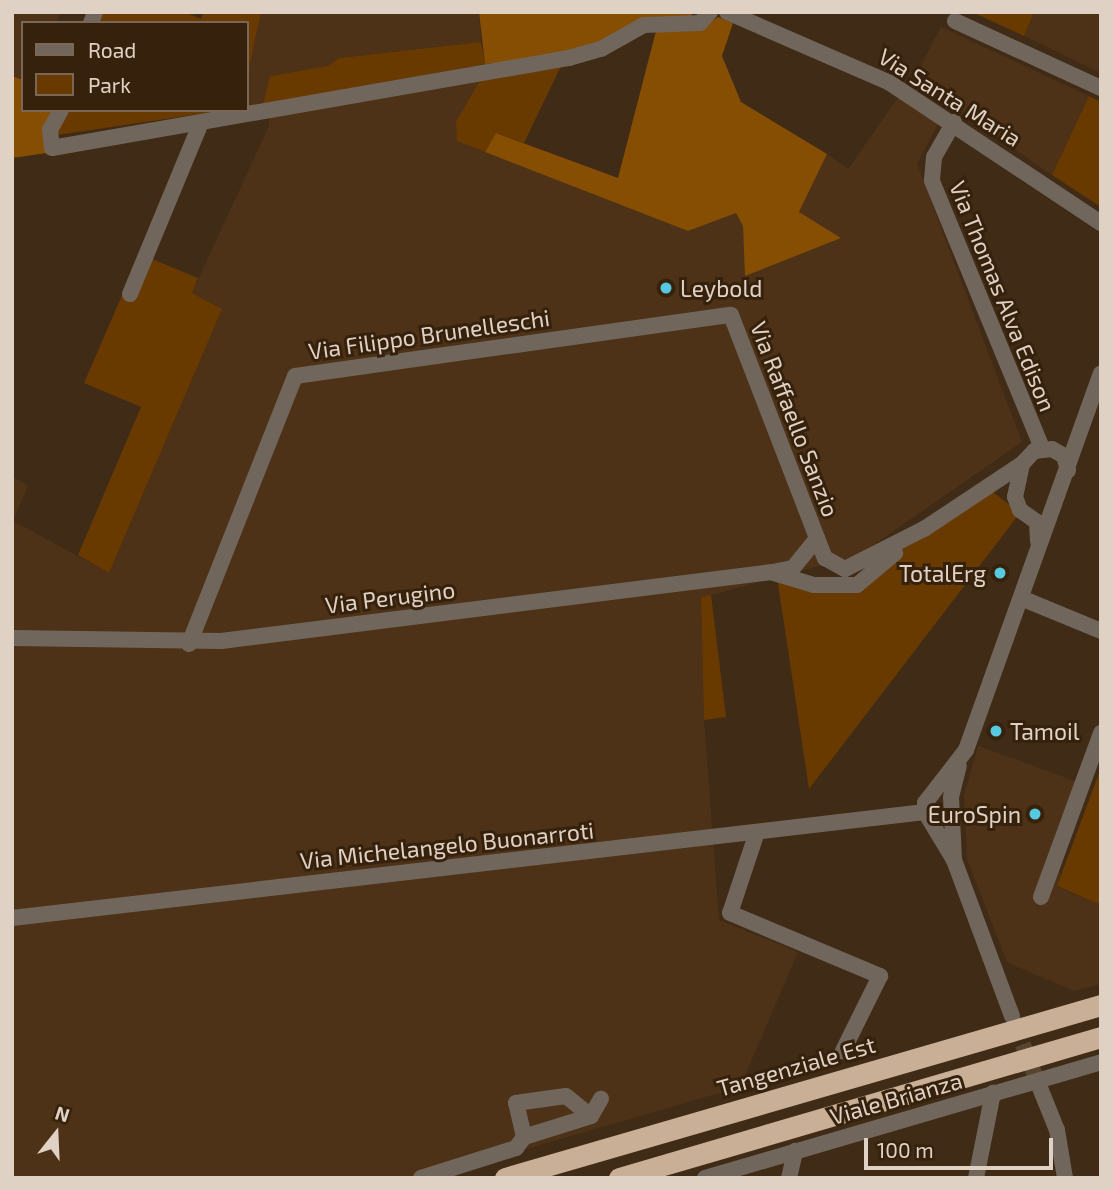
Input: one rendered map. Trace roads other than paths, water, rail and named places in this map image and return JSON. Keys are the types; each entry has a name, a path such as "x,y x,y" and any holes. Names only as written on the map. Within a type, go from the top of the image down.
{"highway":[{"name":"Tangenziale Est","path":"505,1178 1101,1005"},
{"path":"619,1178 1101,1037"}],"street":[{"path":"60,112 50,130 52,148 200,125 569,58 601,49 644,25 699,23 710,12"},
{"name":"Via Santa Maria","path":"727,12 873,75 954,122 1101,223"},
{"path":"955,21 1101,88"},
{"name":"Via Thomas Alva Edison","path":"954,122 934,157 932,181 1047,448"},
{"path":"130,293 200,125"},
{"name":"Via Raffaello Sanzio","path":"731,315 817,538"},
{"name":"Via Filippo Brunelleschi","path":"189,643 295,376 731,315"},
{"path":"954,860 952,804 962,757 1101,373"},
{"path":"1038,547 1040,530 1032,516 1020,510 1015,496 1022,464 1047,448 1070,440 1084,420"},
{"path":"1047,448 1064,456 1068,470"},
{"name":"Via Perugino","path":"817,538 825,558 845,569 924,529 1022,464"},
{"path":"989,487 1015,496"},
{"path":"1032,516 1053,509"},
{"name":"Via Perugino","path":"772,572 814,585 856,585 924,529"},
{"name":"Via Perugino","path":"12,638 189,643 772,572 802,562 817,538"},
{"path":"1021,598 1101,631"},
{"path":"1041,897 1101,733"},
{"path":"962,757 932,794 928,815 954,860 1012,1016"},
{"path":"932,794 952,804"},
{"name":"Via Michelangelo Buonarroti","path":"886,816 932,794"},
{"name":"Via Michelangelo Buonarroti","path":"12,918 886,816 928,815 943,821 952,804"},
{"path":"757,832 730,913 880,976 843,1051"},
{"name":"Viale Brianza","path":"705,1178 1101,1062"},
{"path":"1040,1088 1057,1130 1065,1178"},
{"path":"976,1178 993,1093"},
{"path":"524,1137 516,1103 566,1096 591,1116"},
{"path":"421,1178 516,1148 524,1137 591,1116 601,1099"},
{"path":"789,1178 795,1151"}],"tunnel":[{"path":"1014,1022 1040,1088"}],"place":[{"name":"Leybold","path":"666,288"},
{"name":"TotalErg","path":"1000,573"},
{"name":"Tamoil","path":"996,731"},
{"name":"EuroSpin","path":"1035,814"}]}
